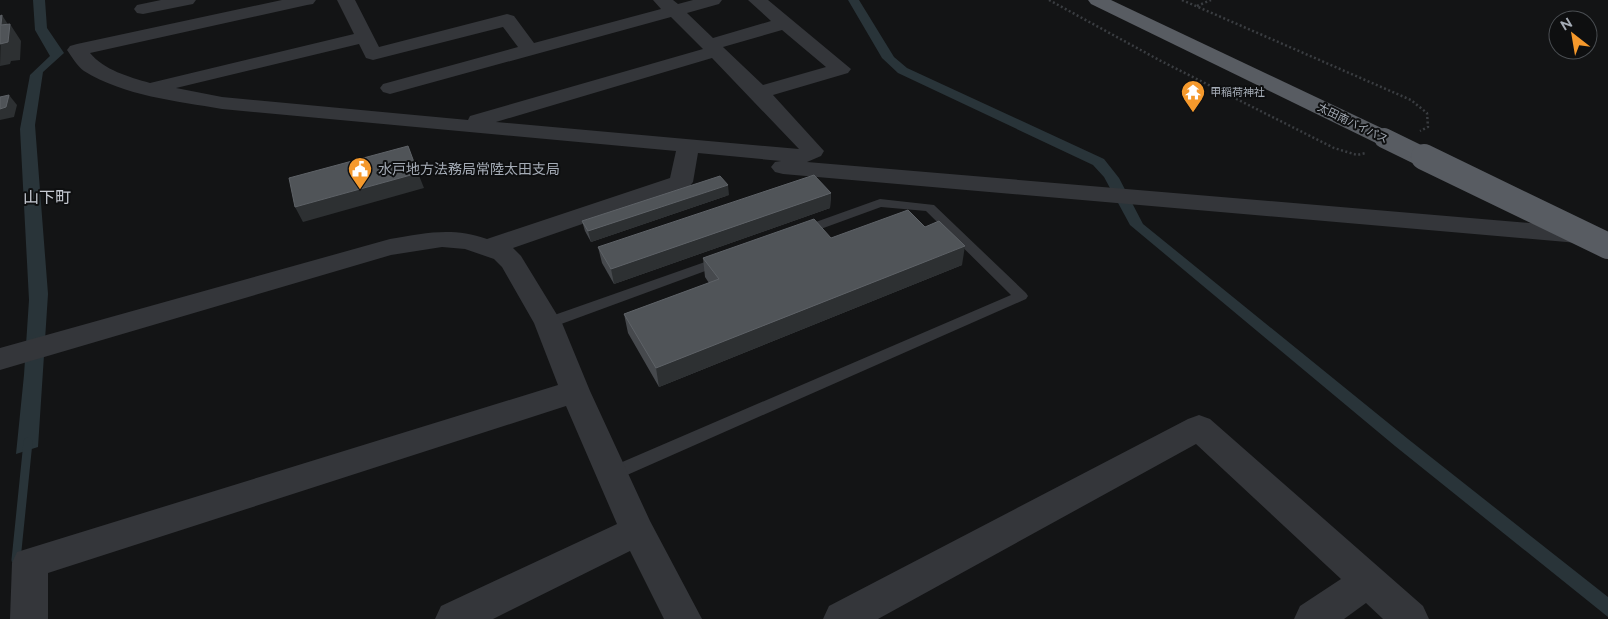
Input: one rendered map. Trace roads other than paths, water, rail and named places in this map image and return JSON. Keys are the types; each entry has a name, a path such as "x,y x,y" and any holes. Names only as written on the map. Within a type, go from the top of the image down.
{"highway":[{"name":"太田南バイパス","path":"1097,0 1392,133 1608,226"},
{"name":"太田南バイパス","path":"1126,0 1392,133 1608,246"}],"street":[{"path":"143,9 187,0"},
{"path":"308,0 77,50 90,66 124,82 222,103 476,128 687,153 1608,238"},
{"path":"346,0 406,121"},
{"path":"390,88 530,50 668,5 713,0"},
{"path":"757,0 841,69 759,93"},
{"path":"668,5 759,93 813,151 804,156 687,153"},
{"path":"149,88 507,20 530,50"},
{"path":"476,128 478,121 713,48 786,23"},
{"path":"488,248 680,182 687,153"},
{"path":"6,357 390,247 442,239 467,241 503,253 512,262 548,323 575,391 637,531 683,619"},
{"path":"29,619 30,564 575,391"},
{"path":"842,619 1198,428 1410,619"},
{"path":"454,619 637,531"},
{"path":"1313,619 1368,581"}],"lane":[{"path":"612,474 1021,296 930,208 880,203 787,236"},
{"path":"548,323 732,256"}],"waterway":[{"path":"16,560 28,442"}],"place":[{"name":"甲稲荷神社","path":"1193,113"},
{"name":"水戸地方法務局常陸太田支局","path":"360,190"}],"district":[{"name":"山下町","path":"47,197"}]}
